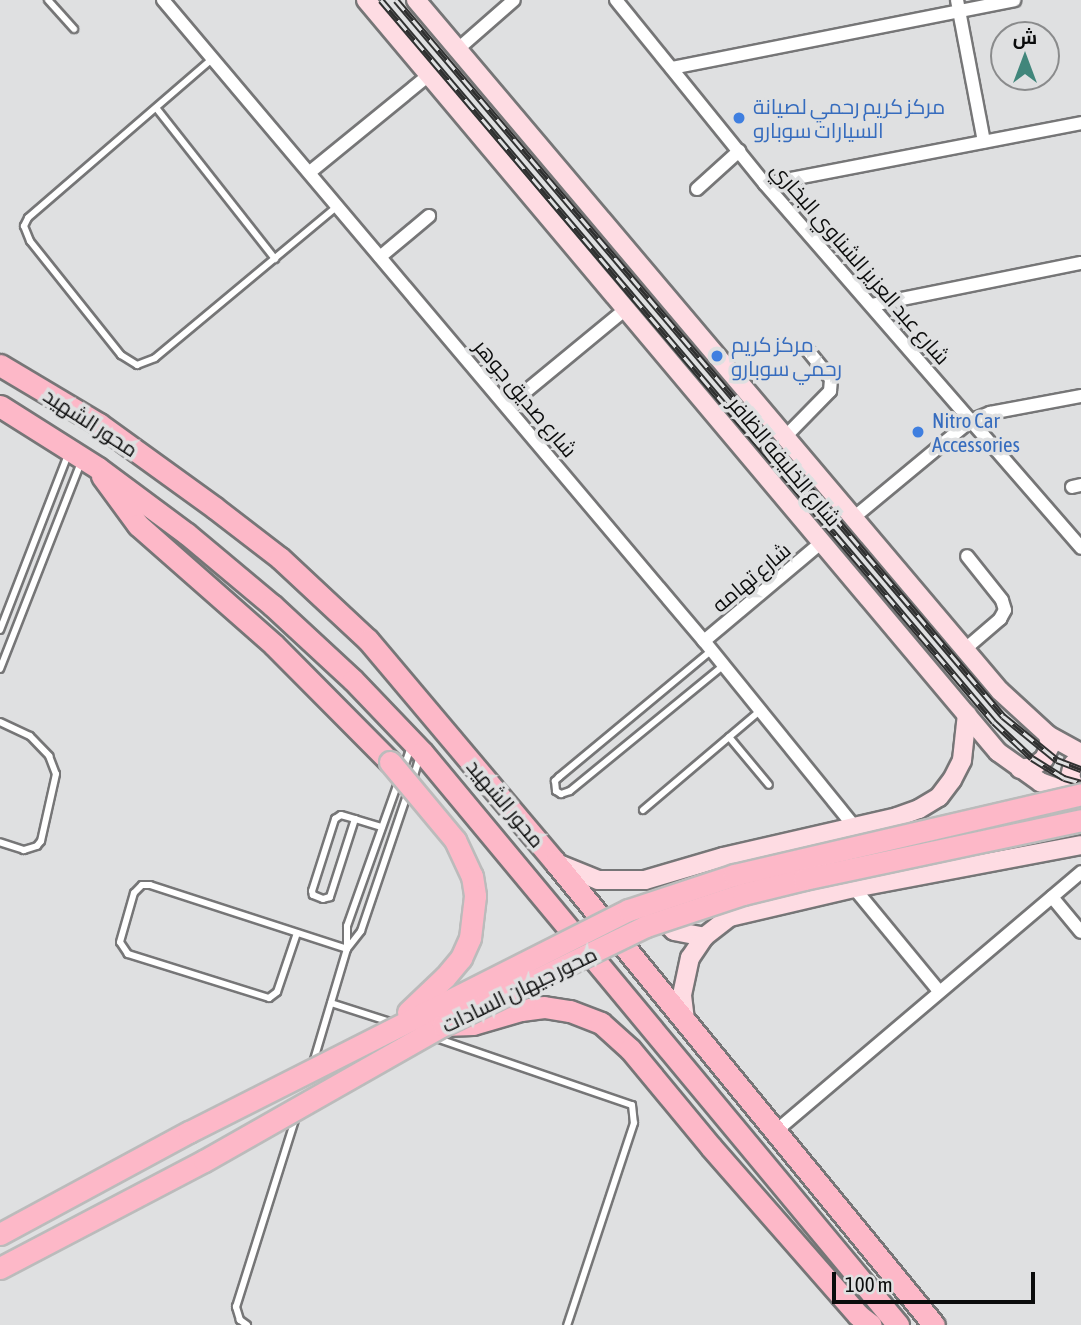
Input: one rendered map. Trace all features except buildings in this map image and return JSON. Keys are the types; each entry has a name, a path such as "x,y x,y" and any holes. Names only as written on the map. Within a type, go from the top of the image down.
{"main road":[{"name":"محور الشهيد","path":"0,365 99,424 215,508 311,585 394,667 934,1325"},
{"name":"محور الشهيد","path":"0,406 83,459 187,534 272,605 353,680 417,748 898,1325"},
{"path":"83,459 138,525 274,645 390,762 455,840 465,858 473,886 475,916 470,939 446,977 384,1032"},
{"name":"محور جيهان السادات","path":"0,1234 189,1132 629,910 734,875 1080,795"},
{"name":"محور جيهان السادات","path":"0,1268 204,1160 443,1025 646,926 687,911 804,879 1081,820"},
{"path":"443,1025 473,1024 533,1008 570,1010 601,1023 617,1035 839,1294 871,1325"}],"street":[{"name":"شارع صديق جوهر","path":"163,0 708,645 853,826"},
{"name":"شارع الخليفه الظافر","path":"366,0 998,752 1040,782 1080,795"},
{"name":"شارع الخليفه الظافر","path":"416,0 964,650 1026,718 1081,755"},
{"path":"458,49 514,0"},
{"name":"شارع عبد العزيز الشناوي البخاري","path":"616,0 765,184 873,304 1081,548"},
{"path":"672,68 958,5 1014,0"},
{"path":"958,5 984,141"},
{"path":"310,172 429,75"},
{"path":"765,184 1081,122"},
{"path":"697,189 739,150"},
{"path":"380,257 429,216"},
{"path":"873,304 1081,263"},
{"path":"508,406 627,308"},
{"path":"784,438 831,391 831,379 809,352"},
{"path":"852,519 970,421 990,413 1081,396"},
{"name":"شارع تهامه","path":"708,645 822,542"},
{"path":"964,650 1000,619 1005,610 1002,600 967,556"},
{"path":"555,862 598,880 645,880 723,857 897,817 939,797 962,760 967,714"},
{"path":"1020,769 1033,767 1044,759 1050,747 1048,735"},
{"path":"1080,795 1070,778 1073,764 1081,755"},
{"path":"685,1020 682,995 685,970 704,937 721,922 741,913 854,888 1081,845"},
{"path":"776,1131 938,990 1081,872"},
{"path":"645,880 648,900 666,925 684,934 704,937"},
{"path":"854,888 938,990"},
{"path":"1052,897 1079,927"}],"lane":[{"path":"48,0 75,29"},
{"path":"213,59 28,218 24,226 30,241 121,355 137,365 155,358 338,206"},
{"path":"157,109 275,259"},
{"path":"0,631 83,459"},
{"path":"0,669 83,459"},
{"path":"708,645 618,728 559,777 554,786 556,791 561,794 570,791 724,665"},
{"path":"643,810 761,710"},
{"path":"0,722 30,736 49,756 56,774 41,841 37,846 24,850 0,842"},
{"path":"618,728 629,742"},
{"path":"729,737 769,785"},
{"path":"306,1082 347,949 347,926 382,827 417,748"},
{"path":"347,949 361,932 417,748"},
{"path":"355,819 330,897 315,897 312,888 335,818 341,815 355,819 382,827"},
{"path":"297,933 277,992 269,998 128,954 120,942 134,893 137,888 150,885 347,949"},
{"path":"331,1003 408,1028"},
{"path":"421,1033 632,1105 634,1123 567,1325"},
{"path":"247,1325 240,1320 236,1307 302,1096"}],"railway":[{"path":"381,0 994,722 1032,758 1064,778 1081,783"},
{"path":"396,0 1003,716 1057,760 1081,769"}],"place":[{"name":"مركز كريم رحمي لصيانة السيارات سوبارو","path":"739,118"},
{"name":"مركز كريم رحمي سوبارو","path":"717,356"},
{"name":"Nitro Car Accessories","path":"918,432"}]}
